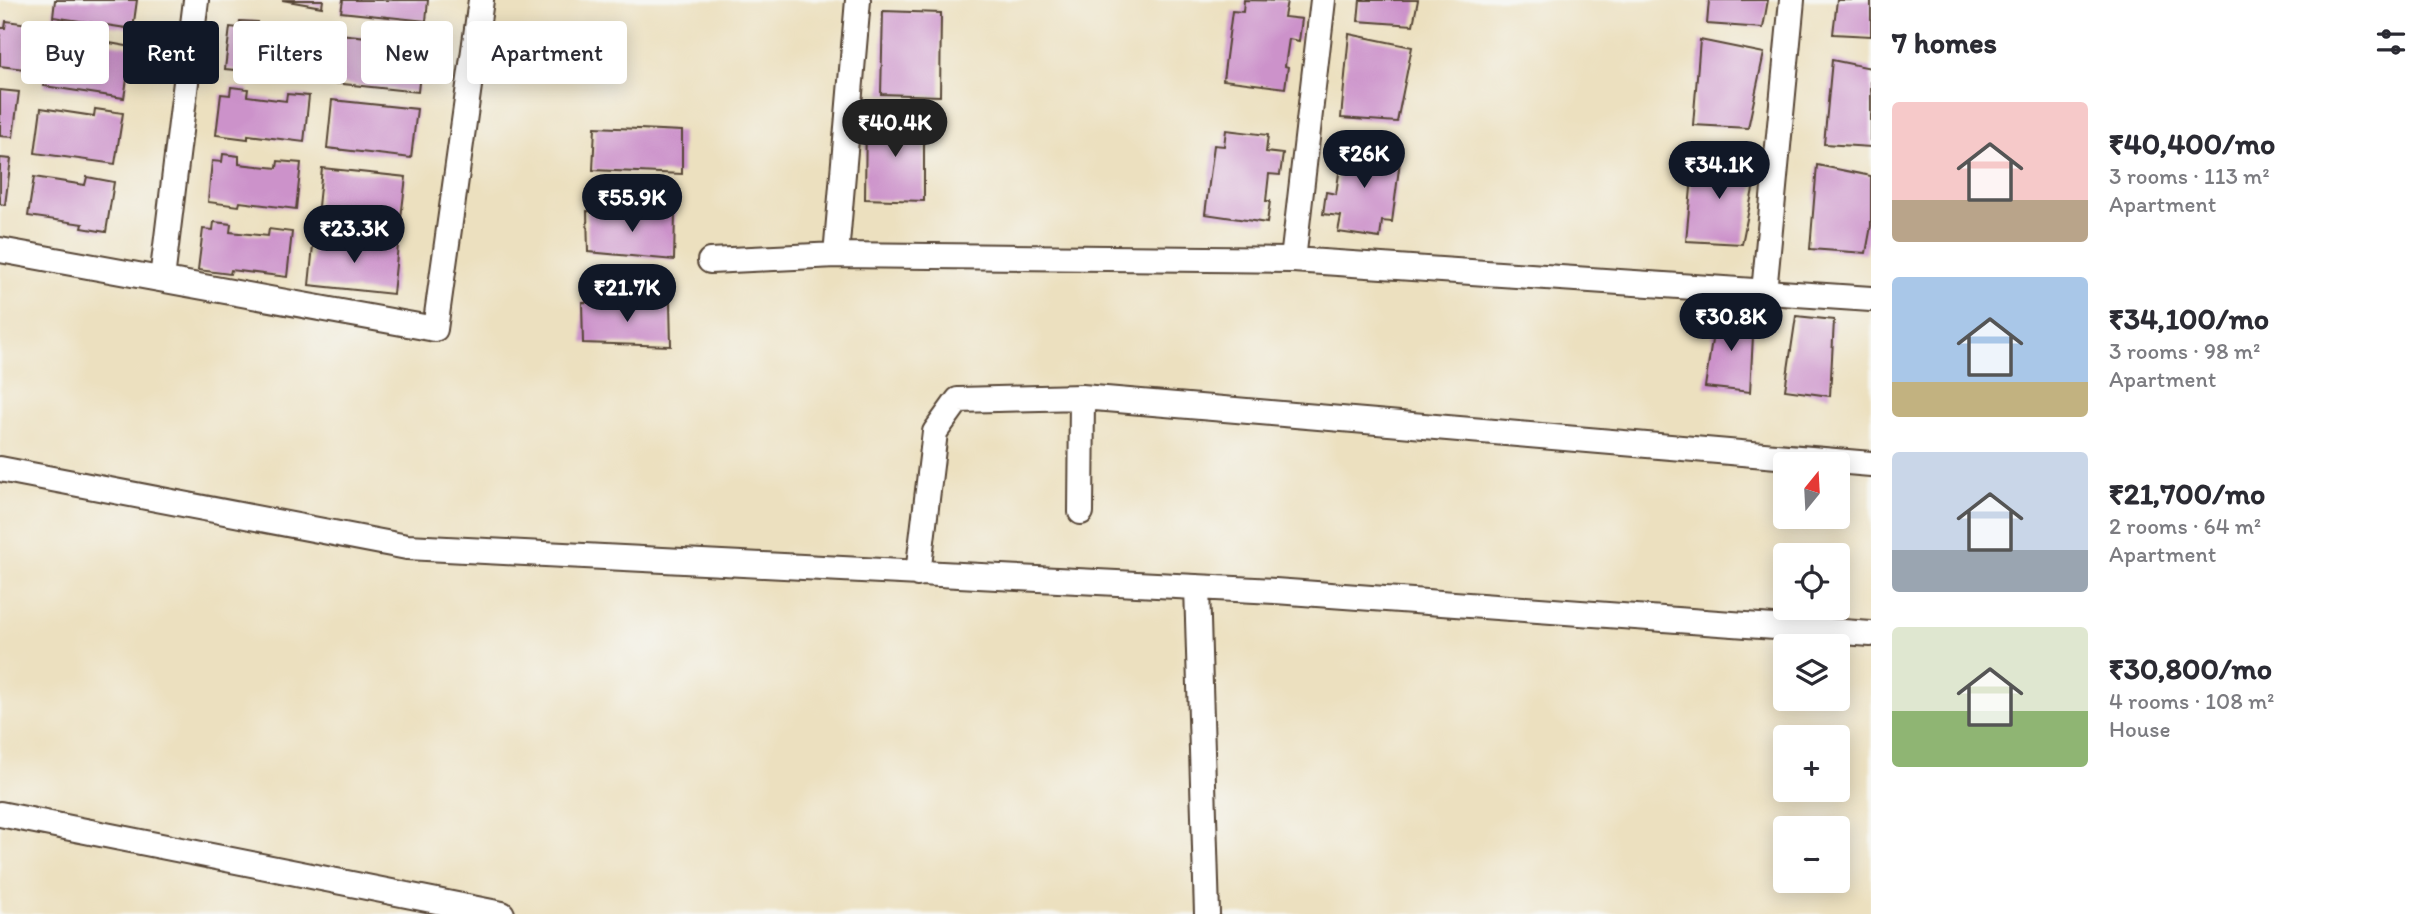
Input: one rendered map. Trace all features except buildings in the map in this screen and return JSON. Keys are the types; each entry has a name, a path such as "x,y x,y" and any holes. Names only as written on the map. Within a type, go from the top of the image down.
{"street":[{"path":"162,279 196,0"},
{"path":"0,250 435,329 481,0"},
{"path":"836,255 858,0"},
{"path":"1293,260 1322,0"},
{"path":"1764,292 1792,0"},
{"path":"710,261 836,255 1293,260 1871,299"},
{"path":"918,574 935,432 958,400 1082,397 1871,464"},
{"path":"1081,512 1082,397"},
{"path":"0,469 407,547 1275,591 1871,634"},
{"path":"1197,587 1207,914"},
{"path":"0,814 502,914"}]}
